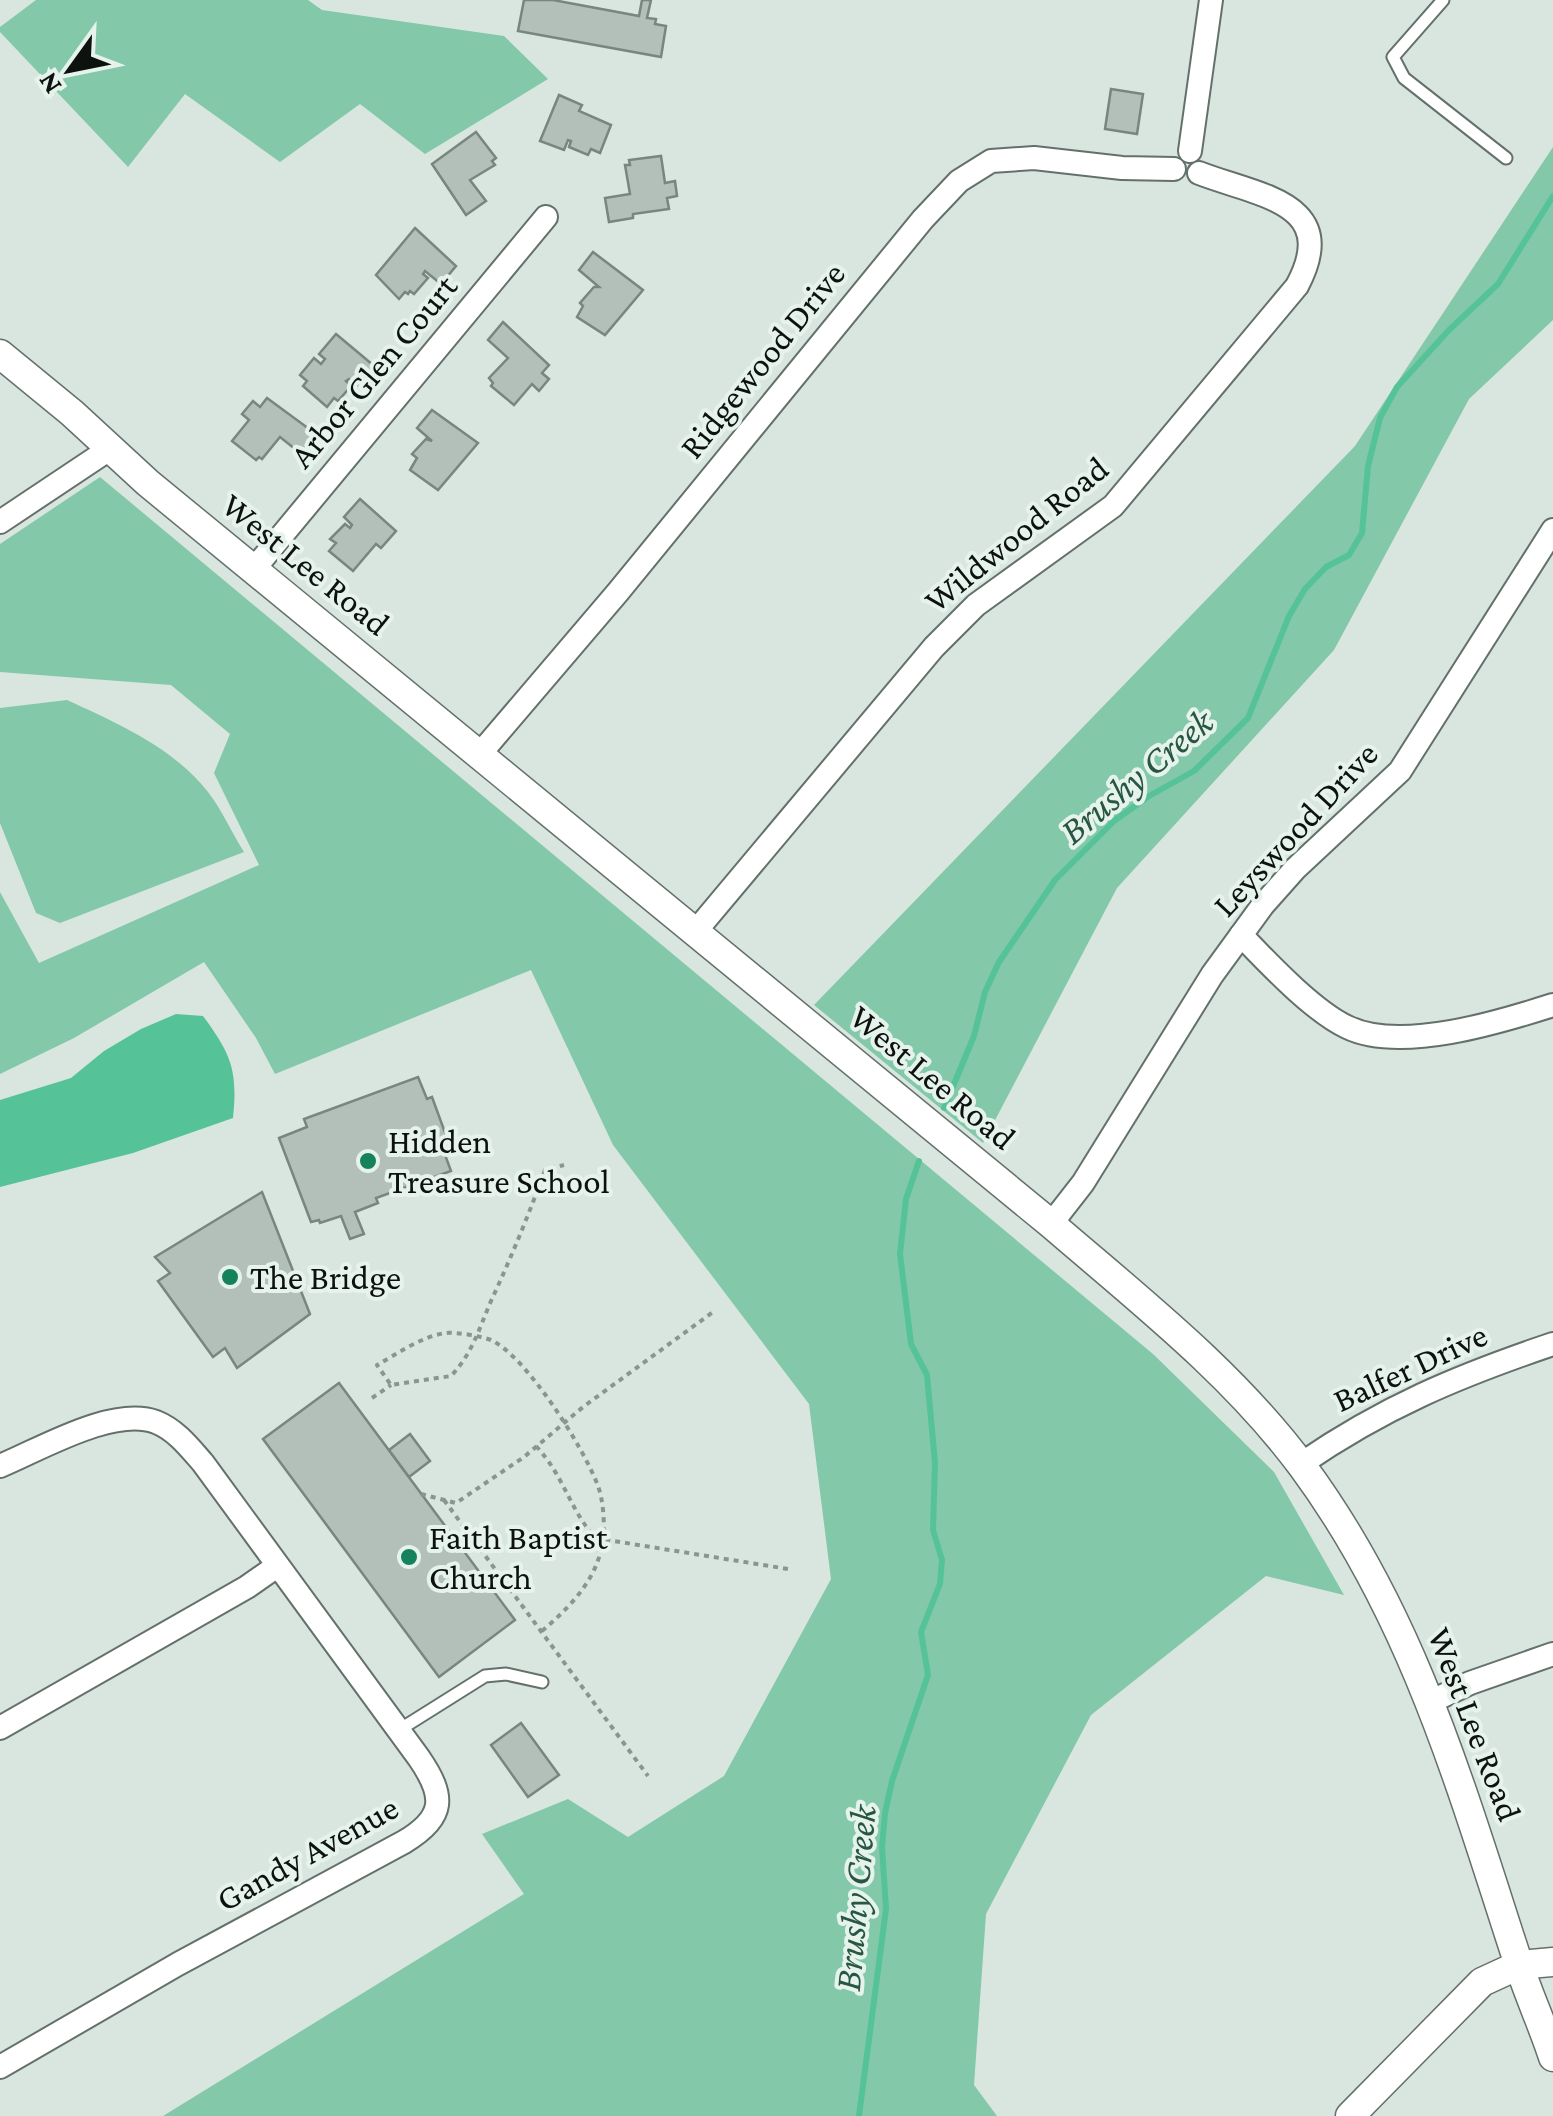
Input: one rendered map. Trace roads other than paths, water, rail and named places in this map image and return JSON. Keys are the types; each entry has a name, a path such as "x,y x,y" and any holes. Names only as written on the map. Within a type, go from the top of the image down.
{"street":[{"path":"1188,164 1211,0"},
{"name":"Ridgewood Drive","path":"478,754 630,577 922,219 959,181 991,161 1013,157 1122,168 1188,164"},
{"name":"Wildwood Road","path":"695,932 934,647 990,594 1114,506 1297,286 1312,248 1304,222 1279,202 1188,164"},
{"name":"Arbor Glen Court","path":"254,569 546,217"},
{"name":"West Lee Road","path":"0,354 254,569 1050,1224 1209,1364 1301,1464 1377,1583 1412,1654 1553,2057"},
{"path":"0,522 111,448"},
{"name":"Leyswood Drive","path":"1050,1224 1082,1183 1212,975 1241,936 1295,869 1400,771 1553,530"},
{"path":"1241,936 1327,1014 1361,1032 1406,1036 1438,1033 1553,1005"},
{"name":"Balfer Drive","path":"1301,1464 1408,1399 1481,1368 1553,1344"},
{"name":"Gandy Avenue","path":"0,1466 108,1420 140,1418 173,1431 195,1454 398,1730 434,1782 438,1805 427,1827 0,2067"},
{"path":"0,1728 277,1566"},
{"path":"1430,1702 1470,1683 1553,1654"},
{"path":"1350,2116 1482,1982 1519,1965 1553,1962"}],"lane":[{"path":"1443,0 1393,57 1404,78 1506,158"},
{"path":"398,1730 485,1676 506,1674 542,1682"}],"waterway":[{"name":"Brushy Creek","path":"944,1108 999,962 1055,880 1114,821 1194,771 1248,718 1289,616 1305,589 1326,567 1349,555 1362,533 1368,466 1380,418 1397,387 1498,284 1553,196"},
{"name":"Brushy Creek","path":"859,2116 886,1909 882,1847 885,1813 928,1675 921,1632 940,1584 942,1560 933,1530 935,1463 927,1375 911,1344 900,1254 906,1199 919,1161"}],"place":[{"name":"Hidden Treasure School","path":"368,1161"},
{"name":"The Bridge","path":"230,1277"},
{"name":"Faith Baptist Church","path":"409,1557"}]}
